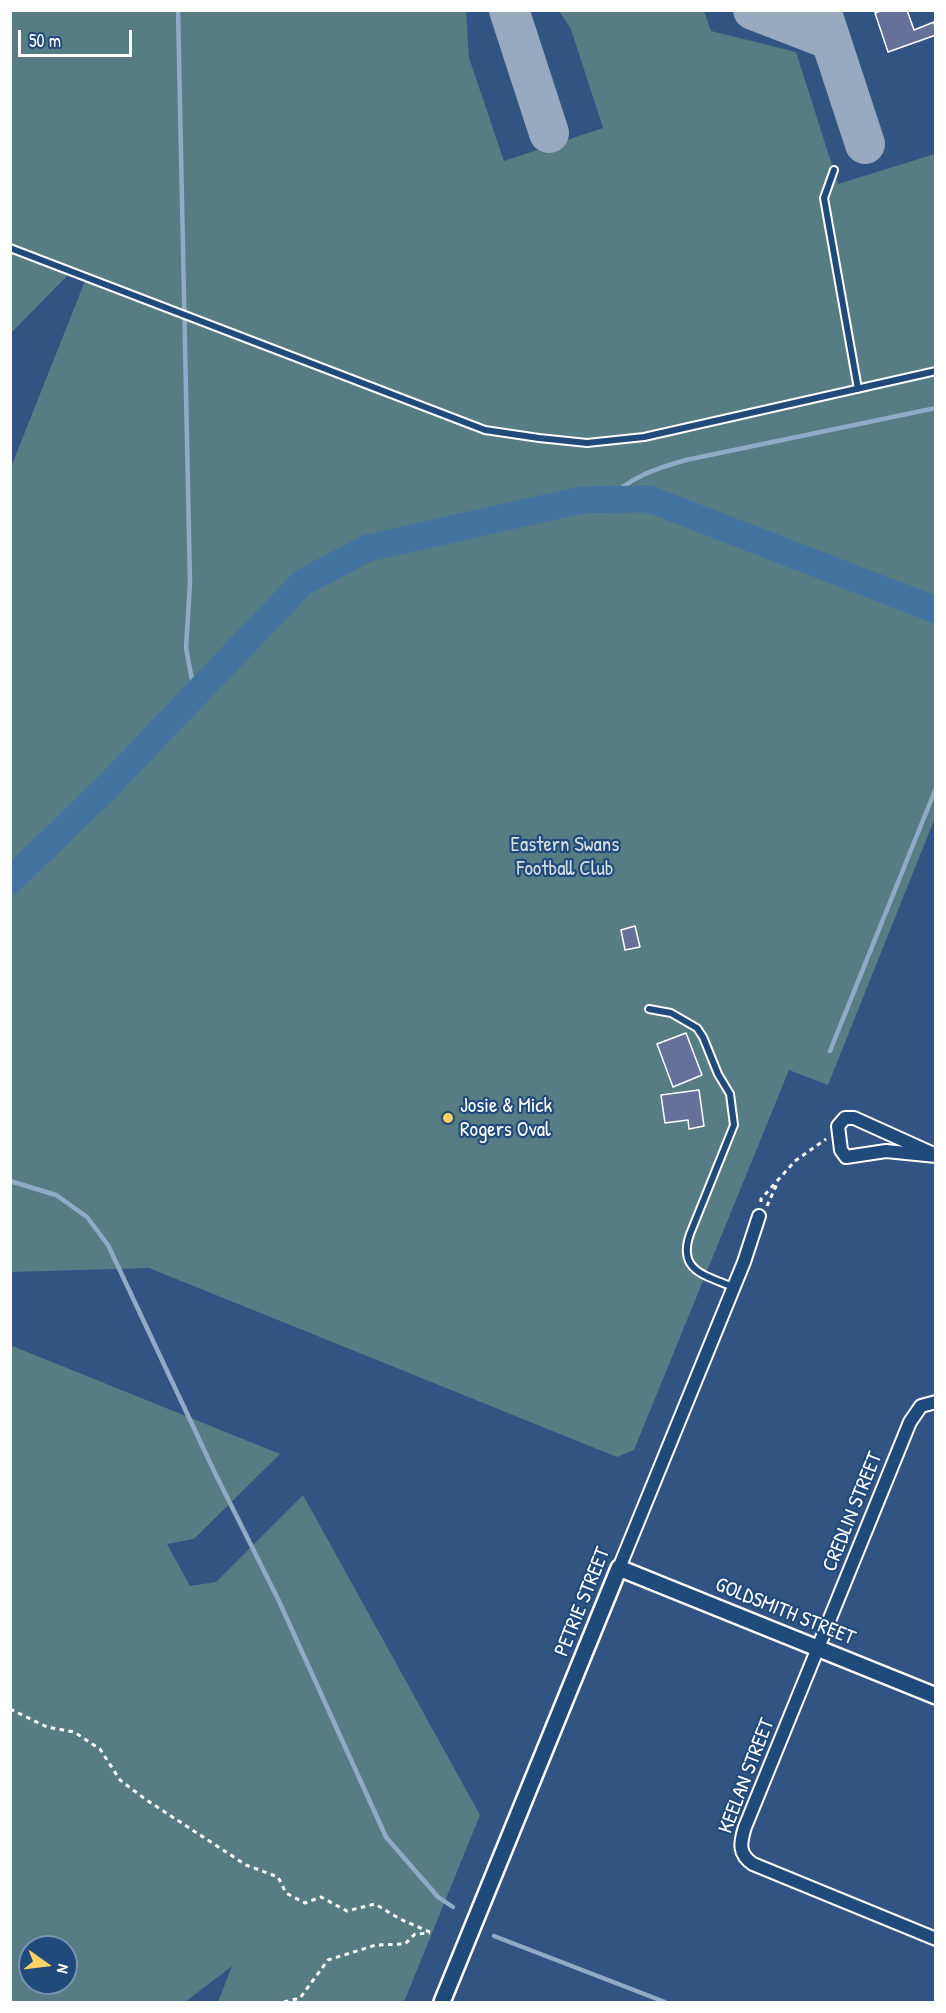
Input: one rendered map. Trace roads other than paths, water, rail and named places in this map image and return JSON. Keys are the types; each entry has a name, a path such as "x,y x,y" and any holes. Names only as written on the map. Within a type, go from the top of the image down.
{"street":[{"path":"845,1118 854,1118 936,1155 886,1151 846,1157 841,1150 838,1126 845,1118"},
{"name":"PETRIE STREET","path":"442,2002 734,1288 759,1216"},
{"name":"CREDLIN STREET","path":"819,1648 913,1417 921,1406 936,1402"},
{"name":"GOLDSMITH STREET","path":"620,1568 936,1696"},
{"name":"KEELAN STREET","path":"819,1648 741,1839 741,1851 748,1861 759,1867 936,1939"}],"lane":[{"path":"834,170 824,198 858,389"},
{"path":"10,248 485,430 539,438 587,443 644,437 936,371"},
{"path":"649,1010 672,1013 696,1028 703,1037 718,1074 730,1094 734,1125 690,1233 686,1249 689,1264 694,1270 734,1288"}],"waterway":[{"path":"178,10 190,583 186,648 195,696"},
{"path":"607,500 625,485 644,475 686,460 936,408"},
{"path":"10,881 106,788 303,582 368,548 581,500 649,499 936,610"},
{"path":"830,1051 936,788"},
{"path":"10,1181 56,1195 87,1217 108,1245 214,1471 278,1599 386,1837 438,1897 453,1907"},
{"path":"494,1936 665,2002"}],"place":[{"name":"Josie & Mick Rogers Oval","path":"448,1118"}],"park label":[{"name":"Eastern Swans Football Club","path":"565,857"}]}
